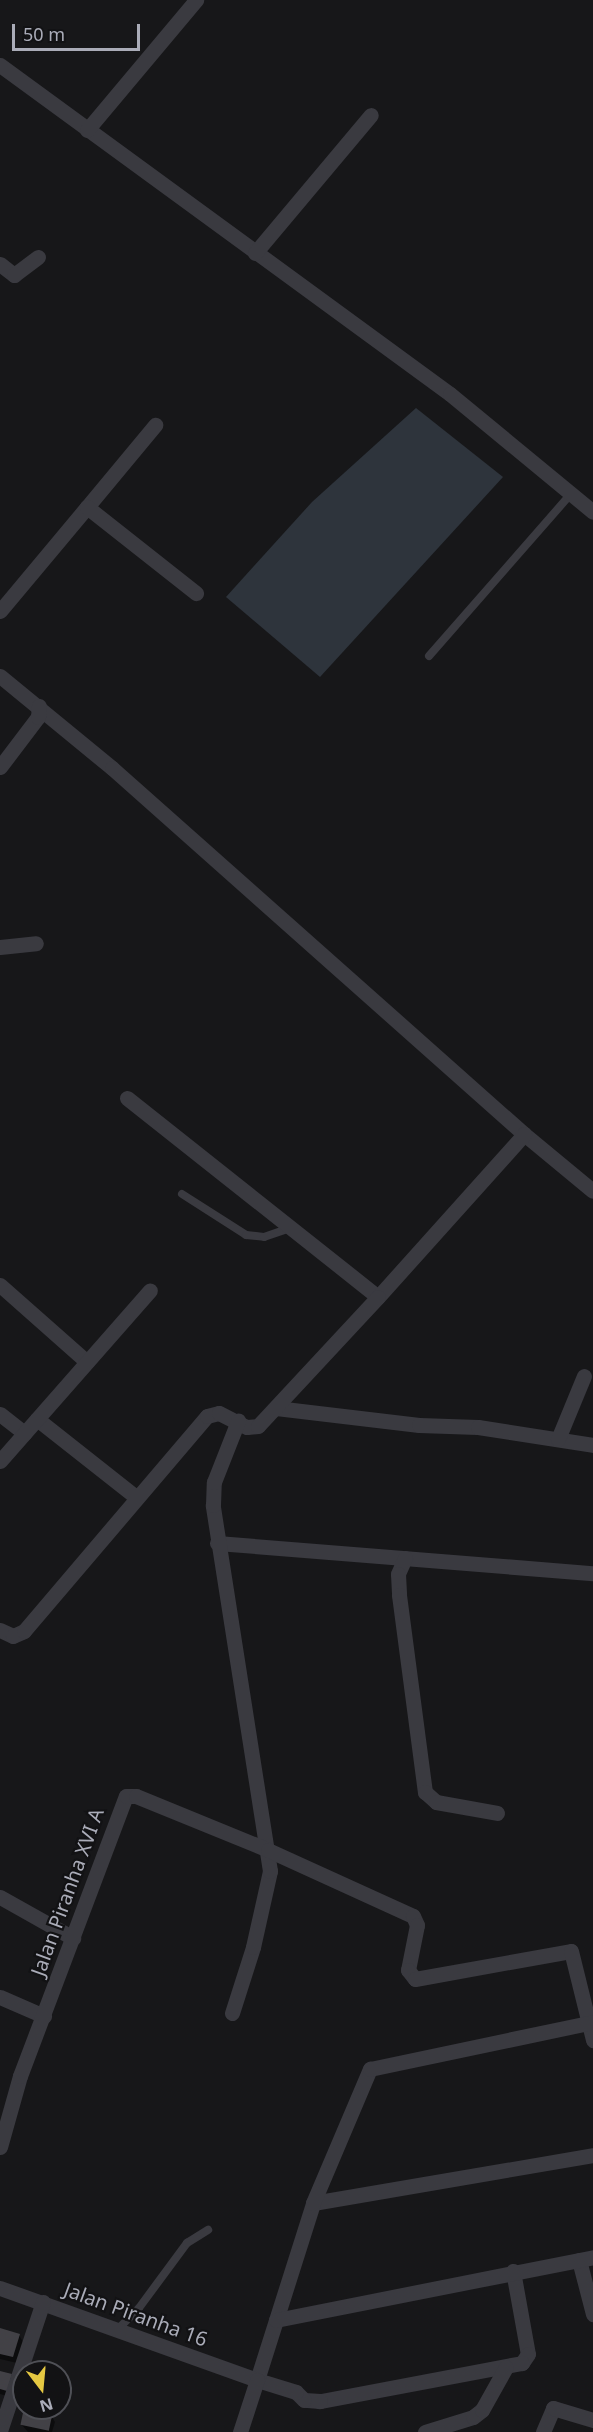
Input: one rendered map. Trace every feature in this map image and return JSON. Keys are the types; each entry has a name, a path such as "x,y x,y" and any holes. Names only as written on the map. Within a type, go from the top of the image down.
{"street":[{"path":"87,130 196,0"},
{"path":"0,65 450,394 593,512"},
{"path":"255,253 371,115"},
{"path":"0,264 14,275 38,257"},
{"path":"0,611 155,425"},
{"path":"87,507 196,593"},
{"path":"0,676 39,706 524,1134 593,1191"},
{"path":"0,767 38,717 39,706"},
{"path":"0,947 36,943"},
{"path":"127,1098 378,1297"},
{"path":"0,1630 13,1636 24,1631 207,1416 219,1413 248,1426 258,1426 378,1297 524,1134"},
{"path":"0,1285 87,1362"},
{"path":"0,1461 150,1290"},
{"path":"558,1439 584,1376"},
{"path":"276,1408 419,1425 478,1427 593,1444"},
{"path":"0,1414 24,1433"},
{"path":"37,1419 137,1498"},
{"path":"232,2013 265,1898 268,1850 217,1543 214,1482 238,1421"},
{"path":"217,1543 593,1573"},
{"path":"405,1558 398,1574 399,1595 425,1792 436,1802 497,1814"},
{"name":"Jalan Piranha XVI A","path":"0,2147 3,2119 126,1796 136,1796 268,1850"},
{"path":"268,1850 412,1916 417,1925 408,1970 415,1979 571,1951 592,2023 593,2040"},
{"path":"0,1897 73,1938"},
{"path":"0,1997 44,2016"},
{"path":"240,2432 313,2203 370,2069 592,2023"},
{"path":"313,2203 593,2154"},
{"path":"276,2320 586,2258 593,2314"},
{"path":"425,2432 473,2417 482,2410 506,2367 522,2363 528,2354 513,2271"},
{"name":"Jalan Piranha 16","path":"0,2288 43,2302 116,2331 296,2392 304,2400 320,2401 506,2367"},
{"path":"0,2431 43,2302"},
{"path":"543,2432 553,2408 593,2420"}],"lane":[{"path":"429,656 571,494"},
{"path":"182,1194 246,1235 264,1238 290,1228"},
{"path":"116,2331 139,2308 187,2243 208,2230"}],"shaded area":[{"path":"416,408 503,477 320,677 226,597 312,502"}],"building":[{"path":"0,2328 20,2334 13,2357 0,2354"},
{"path":"0,2371 12,2374 7,2391 0,2389"},
{"path":"21,2420 51,2420 49,2431 20,2425"}]}
